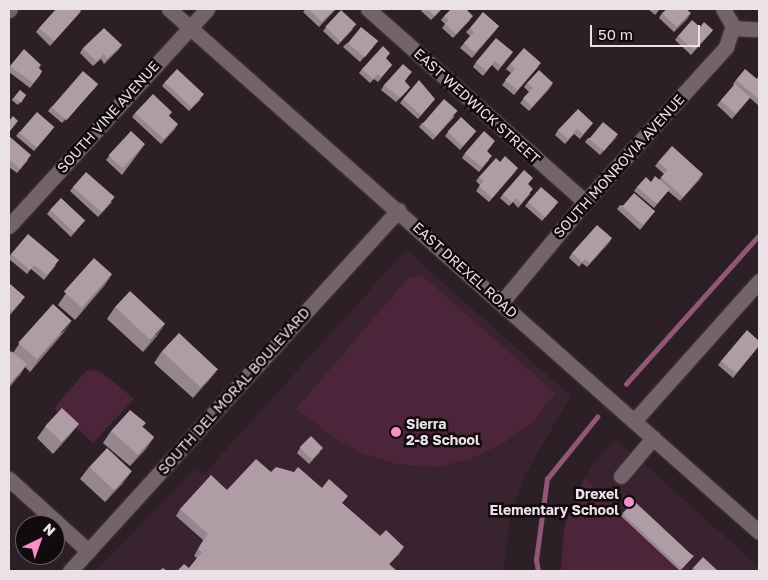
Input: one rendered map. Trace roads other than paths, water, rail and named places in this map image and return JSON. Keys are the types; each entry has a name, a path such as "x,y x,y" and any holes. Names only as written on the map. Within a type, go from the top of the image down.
{"street":[{"name":"EAST DREXEL ROAD","path":"169,9 759,532"},
{"name":"SOUTH VINE AVENUE","path":"9,226 207,9"},
{"name":"EAST WEDWICK STREET","path":"368,9 585,202"},
{"path":"724,9 733,28 755,28"},
{"name":"SOUTH MONROVIA AVENUE","path":"501,303 585,202 726,47 733,28"},
{"name":"SOUTH DEL MORAL BOULEVARD","path":"70,571 398,210"},
{"path":"634,421 759,281"},
{"path":"621,476 654,438"},
{"path":"9,479 88,551"}],"waterway":[{"path":"626,384 759,235"},
{"path":"538,571 536,560 547,479 597,417"}],"place":[{"name":"Sierra 2-8 School","path":"396,432"},
{"name":"Drexel Elementary School","path":"629,502"}]}
